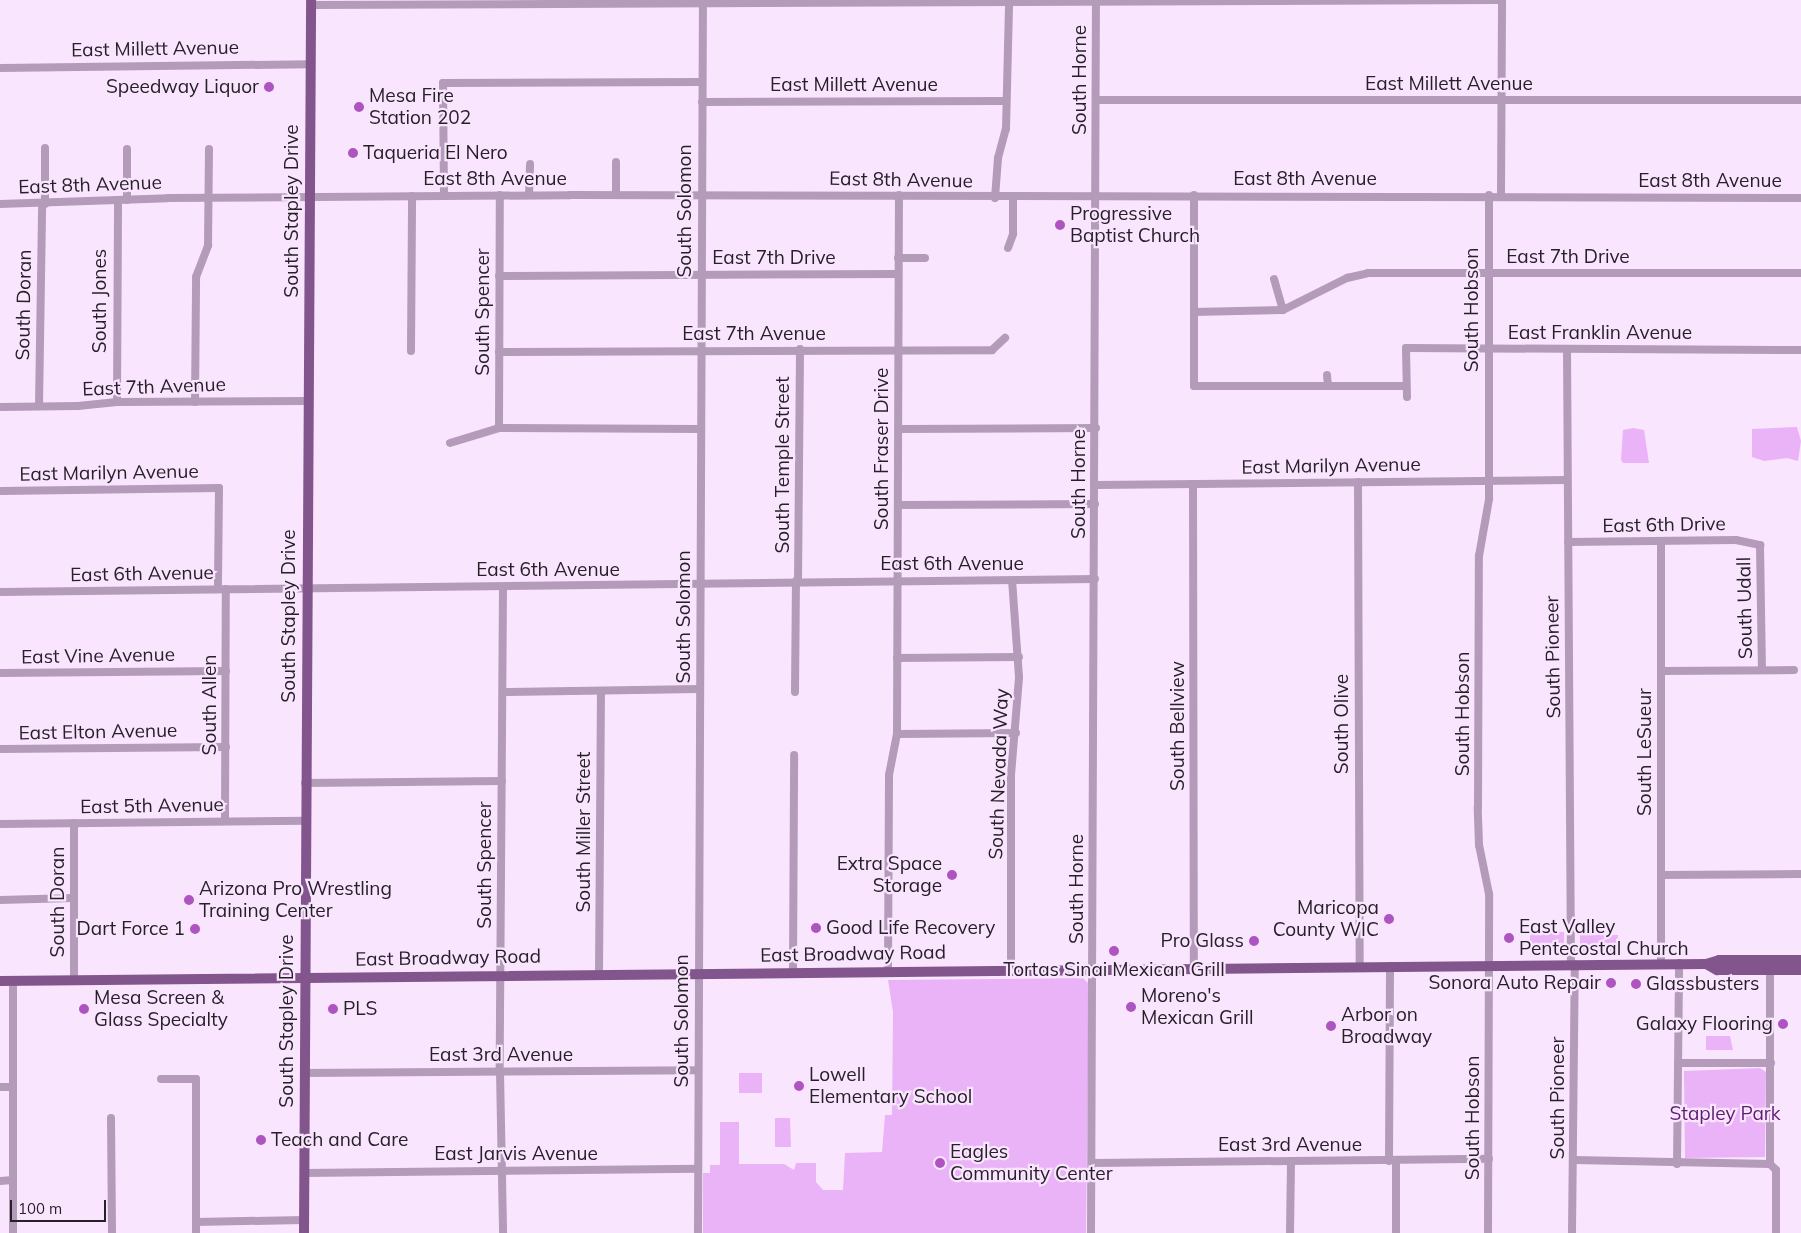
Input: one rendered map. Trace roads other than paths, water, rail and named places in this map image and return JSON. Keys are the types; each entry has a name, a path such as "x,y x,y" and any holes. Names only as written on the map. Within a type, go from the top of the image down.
{"main road":[{"name":"South Stapley Drive","path":"304,1233 306,588 311,3"},
{"name":"East Broadway Road","path":"0,981 1194,967 1706,964 1719,960 1801,960"},
{"name":"East Broadway Road","path":"1706,964 1717,970 1801,970"}],"street":[{"path":"311,3 1501,0 1501,197"},
{"name":"South Horne","path":"1092,1163 1096,504 1096,1"},
{"name":"South Solomon","path":"698,1233 703,2"},
{"path":"995,198 998,158 1006,128 1009,2"},
{"name":"East Millett Avenue","path":"0,68 311,64"},
{"path":"444,196 444,83 702,82"},
{"name":"East Millett Avenue","path":"1096,100 1801,100"},
{"name":"East Millett Avenue","path":"702,102 1006,101"},
{"name":"South Doran","path":"39,406 45,148"},
{"path":"127,149 127,200"},
{"path":"195,402 196,277 208,245 210,150"},
{"path":"616,162 616,196"},
{"path":"529,196 530,164"},
{"name":"East 8th Avenue","path":"0,204 210,198 412,196 899,195 1013,198 1194,195 1489,195 1501,197 1801,198"},
{"name":"South Fraser Drive","path":"888,971 889,775 897,734 899,195"},
{"path":"1194,195 1194,386 1406,386"},
{"name":"South Hobson","path":"1488,1233 1489,894 1478,838 1480,556 1489,481 1489,195"},
{"path":"411,351 412,196"},
{"name":"South Spencer","path":"499,428 500,196"},
{"path":"1008,248 1014,234 1013,198"},
{"name":"South Jones","path":"117,402 118,200"},
{"path":"898,258 925,258"},
{"name":"East 7th Drive","path":"1194,312 1283,310 1358,274 1801,273"},
{"name":"East 7th Drive","path":"500,276 898,274"},
{"path":"1274,279 1283,310"},
{"name":"East 7th Avenue","path":"499,352 992,350 1005,338"},
{"name":"East Franklin Avenue","path":"1407,396 1406,348 1489,350 1801,350"},
{"name":"South Temple Street","path":"795,692 800,350"},
{"name":"South Pioneer","path":"1567,350 1573,964 1574,1160 1572,1233"},
{"path":"1327,375 1328,386"},
{"name":"East 7th Avenue","path":"0,407 117,402 308,401"},
{"path":"450,443 499,428 700,429"},
{"path":"899,429 1096,428"},
{"name":"East Marilyn Avenue","path":"1096,485 1567,480"},
{"name":"South Olive","path":"1358,482 1360,966"},
{"name":"South Bellview","path":"1194,484 1194,967"},
{"name":"East Marilyn Avenue","path":"0,491 219,488 218,589"},
{"path":"899,505 1096,504"},
{"name":"East 6th Drive","path":"1568,542 1736,540 1760,545"},
{"name":"South LeSueur","path":"1661,542 1661,963"},
{"name":"South Udall","path":"1760,545 1762,670"},
{"name":"East 6th Avenue","path":"0,592 503,587 797,581 1095,579"},
{"name":"South Nevada Way","path":"1010,970 1011,775 1016,733 1019,657 1012,580"},
{"name":"South Spencer","path":"503,587 504,692 500,1072 503,1233"},
{"name":"South Allen","path":"225,821 226,589"},
{"path":"898,658 1019,657"},
{"path":"1661,671 1794,670"},
{"name":"East Vine Avenue","path":"0,673 226,671"},
{"path":"504,692 700,689"},
{"name":"South Miller Street","path":"599,974 601,691"},
{"path":"897,734 1016,733"},
{"name":"East Elton Avenue","path":"0,749 226,747"},
{"path":"793,972 794,755"},
{"path":"305,783 502,781"},
{"name":"East 5th Avenue","path":"0,824 305,821"},
{"name":"South Doran","path":"74,823 74,981"},
{"path":"1661,875 1801,874"},
{"path":"0,900 74,898"},
{"path":"1677,1164 1679,963"},
{"path":"1390,966 1396,1233"},
{"path":"1770,970 1770,1164"},
{"path":"12,1233 13,981"},
{"path":"1678,1064 1771,1063"},
{"name":"East 3rd Avenue","path":"304,1073 698,1070"},
{"path":"161,1079 196,1079 196,1233"},
{"path":"0,1087 13,1087"},
{"path":"111,1118 112,1233"},
{"name":"East 3rd Avenue","path":"1092,1163 1489,1159"},
{"path":"1574,1160 1652,1160 1677,1164 1770,1164 1776,1170 1776,1233"},
{"path":"1290,1233 1291,1162"},
{"path":"1091,1233 1092,1163"},
{"name":"East Jarvis Avenue","path":"304,1172 698,1169"},
{"path":"0,1180 13,1180"},
{"path":"196,1222 304,1220"}],"place":[{"name":"Speedway Liquor","path":"269,87"},
{"name":"Mesa Fire Station 202","path":"359,107"},
{"name":"Taqueria El Nero","path":"353,153"},
{"name":"Progressive Baptist Church","path":"1060,225"},
{"name":"Extra Space Storage","path":"952,875"},
{"name":"Arizona Pro Wrestling Training Center","path":"189,900"},
{"name":"Maricopa County WIC","path":"1389,919"},
{"name":"Good Life Recovery","path":"816,928"},
{"name":"Dart Force 1","path":"195,929"},
{"name":"East Valley Pentecostal Church","path":"1509,938"},
{"name":"Pro Glass","path":"1254,941"},
{"name":"Tortas Sinai Mexican Grill","path":"1114,951"},
{"name":"Sonora Auto Repair","path":"1611,983"},
{"name":"Glassbusters","path":"1636,984"},
{"name":"Moreno's Mexican Grill","path":"1131,1007"},
{"name":"Mesa Screen & Glass Specialty","path":"84,1009"},
{"name":"PLS","path":"333,1009"},
{"name":"Galaxy Flooring","path":"1783,1024"},
{"name":"Arbor on Broadway","path":"1331,1026"},
{"name":"Lowell Elementary School","path":"799,1086"},
{"name":"Teach and Care","path":"261,1140"},
{"name":"Eagles Community Center","path":"940,1163"}],"park label":[{"name":"Stapley Park","path":"1725,1114"}]}
